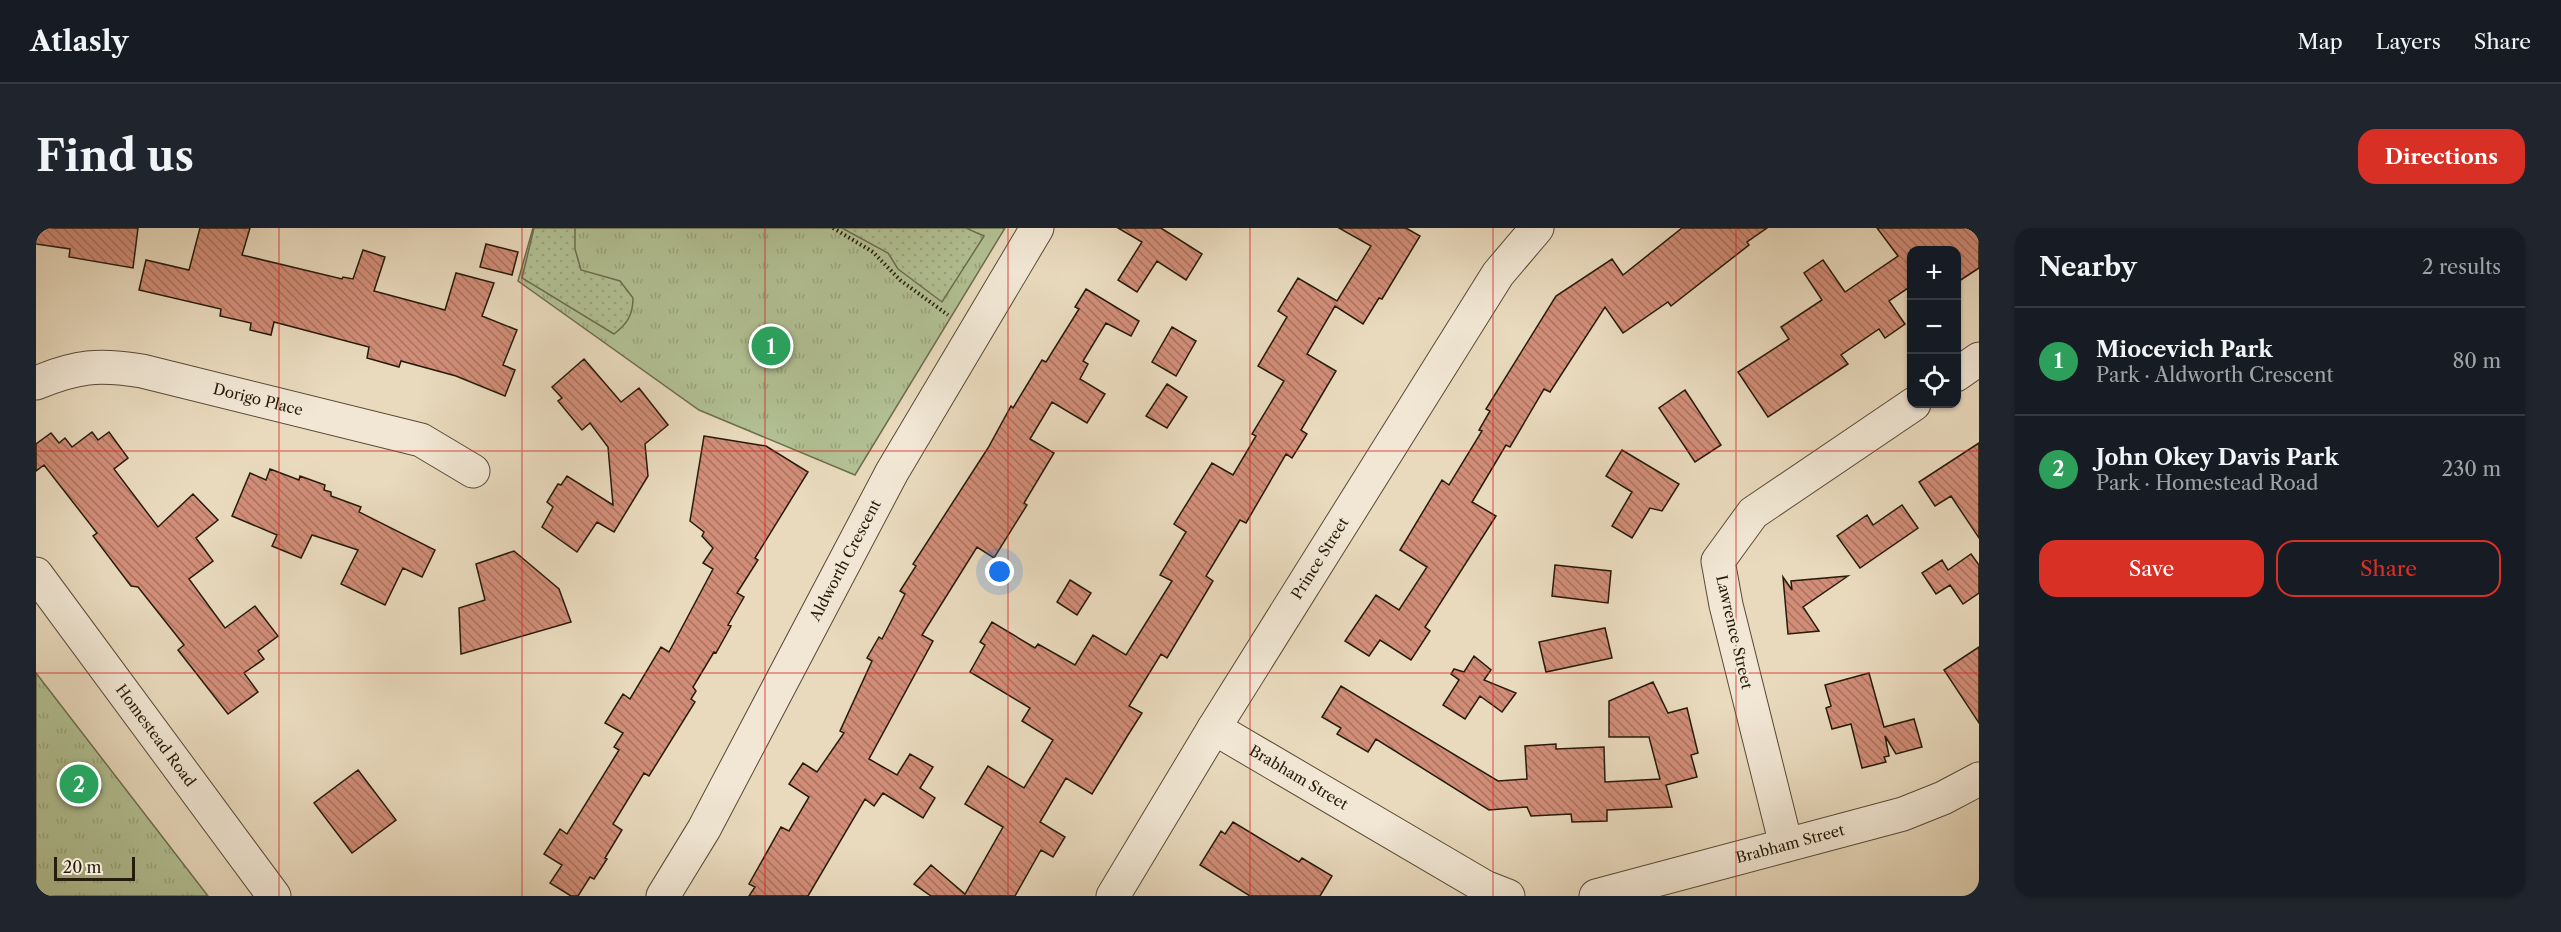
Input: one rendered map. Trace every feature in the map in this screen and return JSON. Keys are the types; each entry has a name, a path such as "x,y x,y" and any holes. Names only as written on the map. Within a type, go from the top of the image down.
{"street":[{"name":"Aldworth Crescent","path":"663,896 704,829 891,472 1037,228"},
{"name":"Prince Street","path":"1113,896 1214,728 1498,274 1537,228"},
{"path":"1961,372 1979,359"},
{"name":"Dorigo Place","path":"36,383 62,372 83,367 114,367 142,371 421,440 473,471"},
{"name":"Lawrence Street","path":"1786,845 1726,605 1718,561 1753,513 1908,408"},
{"name":"Homestead Road","path":"36,574 274,896"},
{"name":"Brabham Street","path":"1214,728 1485,887 1508,896"},
{"name":"Brabham Street","path":"1596,896 1903,814 1943,798 1979,779"}],"path":[{"path":"833,228 873,252 900,280 948,315"}],"green space":[{"path":"533,228 1005,228 855,475 699,410 518,281"},
{"path":"534,228 575,228 575,249 581,270 620,281 633,298 628,319 614,334 522,278"},
{"path":"842,228 966,228 984,236 942,302 898,269 888,253"},
{"path":"36,673 208,896 36,896"}],"building":[{"path":"36,228 138,228 133,268 69,257 70,249 36,244"},
{"path":"200,228 250,228 242,255 342,279 343,277 353,279 363,250 385,257 374,291 445,310 456,273 494,283 482,316 517,330 503,365 515,370 505,396 456,376 401,361 399,367 367,358 369,347 274,322 271,335 250,330 251,323 220,316 221,309 139,290 146,260 189,270"},
{"path":"1118,228 1161,228 1202,254 1186,280 1157,261 1137,292 1118,280 1142,242"},
{"path":"1339,228 1406,228 1420,236 1382,299 1379,298 1363,324 1335,306 1307,354 1336,371 1301,430 1307,434 1292,458 1286,454 1246,523 1240,520 1206,576 1213,581 1167,658 1161,654 1129,706 1142,713 1092,794 1066,778 1040,822 1065,837 1053,857 1041,850 1015,896 931,896 914,884 931,865 965,894 1003,827 965,804 988,766 1024,788 1053,740 1022,721 1030,708 970,672 985,645 980,642 992,622 1035,648 1038,644 1075,665 1093,635 1126,655 1172,581 1160,575 1186,532 1174,524 1212,463 1233,475 1256,436 1252,434 1284,381 1258,366 1287,317 1278,311 1298,278 1337,301 1371,246"},
{"path":"1682,228 1767,228 1747,242 1749,245 1671,306 1668,302 1623,333 1605,307 1550,392 1544,389 1510,447 1506,445 1472,502 1496,516 1425,627 1430,631 1411,660 1380,640 1369,656 1345,641 1376,595 1399,610 1427,567 1400,550 1442,480 1449,485 1482,431 1479,430 1490,411 1486,409 1556,296 1612,259 1623,275"},
{"path":"1877,228 1979,228 1979,268 1961,280 1961,246 1907,246 1907,289 1889,301 1905,324 1885,338 1879,329 1841,355 1848,364 1768,417 1738,372 1789,339 1781,327 1822,300 1804,273 1823,260 1845,292 1898,256"},
{"path":"486,244 518,252 512,275 480,267"},
{"path":"1086,289 1139,321 1131,336 1106,323 1083,361 1088,364 1080,379 1105,394 1087,423 1052,402 1030,439 1054,453 1024,503 1027,505 994,558 977,547 922,635 933,641 869,759 897,775 910,754 933,767 920,788 935,798 923,818 883,793 874,806 865,799 808,896 749,896 755,887 749,884 781,827 789,831 809,797 789,784 803,763 817,772 844,733 840,731 872,661 867,658 879,637 882,639 905,594 900,591 916,566 913,564 988,448 1011,406 1013,408 1042,360 1046,362 1079,309 1075,307"},
{"path":"1172,327 1196,341 1176,376 1152,362"},
{"path":"584,359 621,402 639,388 668,425 645,444 648,476 614,532 597,522 577,552 542,527 553,507 547,502 558,484 561,485 567,476 613,505 608,447 590,423 582,430 558,401 562,398 552,387"},
{"path":"1167,384 1187,397 1167,428 1146,416"},
{"path":"1685,390 1721,445 1695,462 1659,408"},
{"path":"92,432 98,440 109,432 128,458 114,469 158,527 193,494 218,520 196,538 213,561 189,579 225,628 255,606 278,636 258,651 264,659 244,673 258,692 228,714 178,650 184,645 138,587 131,586 93,536 97,533 44,465 36,471 36,444 51,433 59,443 65,438 72,447"},
{"path":"704,436 766,446 808,472 755,558 758,560 737,593 744,597 716,653 714,652 693,687 696,691 691,699 695,702 649,776 644,773 613,824 622,830 605,858 607,859 594,879 590,877 578,896 571,896 550,883 562,865 544,854 560,829 567,834 619,750 614,747 623,733 605,723 623,694 630,699 661,647 669,652 713,569 703,563 713,548 702,536 704,532 690,521"},
{"path":"1979,443 1979,538 1951,496 1935,506 1919,482"},
{"path":"1622,450 1679,484 1662,511 1650,508 1632,538 1612,526 1632,492 1606,476"},
{"path":"270,469 299,480 300,476 325,485 324,490 331,492 331,496 361,507 359,512 435,550 422,577 403,568 385,605 341,584 358,550 312,535 301,558 272,546 277,535 232,516 250,473 266,480"},
{"path":"1902,505 1918,528 1860,568 1837,536 1867,515 1873,525"},
{"path":"514,551 559,589 571,622 461,654 459,608 485,600 476,564"},
{"path":"1971,554 1979,565 1979,593 1963,604 1950,585 1936,594 1922,573 1942,560 1948,570"},
{"path":"1555,565 1611,571 1608,603 1552,596"},
{"path":"1848,576 1803,607 1819,631 1788,634 1783,577 1792,590 1791,581"},
{"path":"1070,580 1091,593 1077,615 1057,602"},
{"path":"1605,628 1612,658 1546,672 1539,642"},
{"path":"1979,647 1979,723 1944,670"},
{"path":"1474,656 1491,670 1484,680 1516,693 1502,712 1480,696 1465,719 1443,705 1459,680 1451,674 1454,669 1464,672"},
{"path":"1869,673 1884,727 1914,719 1922,747 1896,754 1885,736 1889,756 1884,757 1886,762 1862,768 1851,724 1832,729 1826,708 1831,706 1825,685"},
{"path":"1653,682 1668,713 1687,708 1698,753 1691,755 1697,777 1666,785 1672,807 1607,810 1607,821 1572,822 1571,814 1531,816 1527,807 1489,810 1376,739 1368,752 1337,734 1341,728 1322,717 1341,686 1498,781 1527,779 1525,746 1556,744 1556,749 1604,747 1605,782 1660,779 1649,737 1609,737 1609,701"},
{"path":"358,770 396,820 352,853 314,803"},
{"path":"1233,822 1299,862 1302,858 1332,876 1320,896 1250,896 1200,865 1221,831 1225,834"}],"place":[{"name":"Miocevich Park","path":"771,346"},
{"name":"John Okey Davis Park","path":"79,784"}]}
